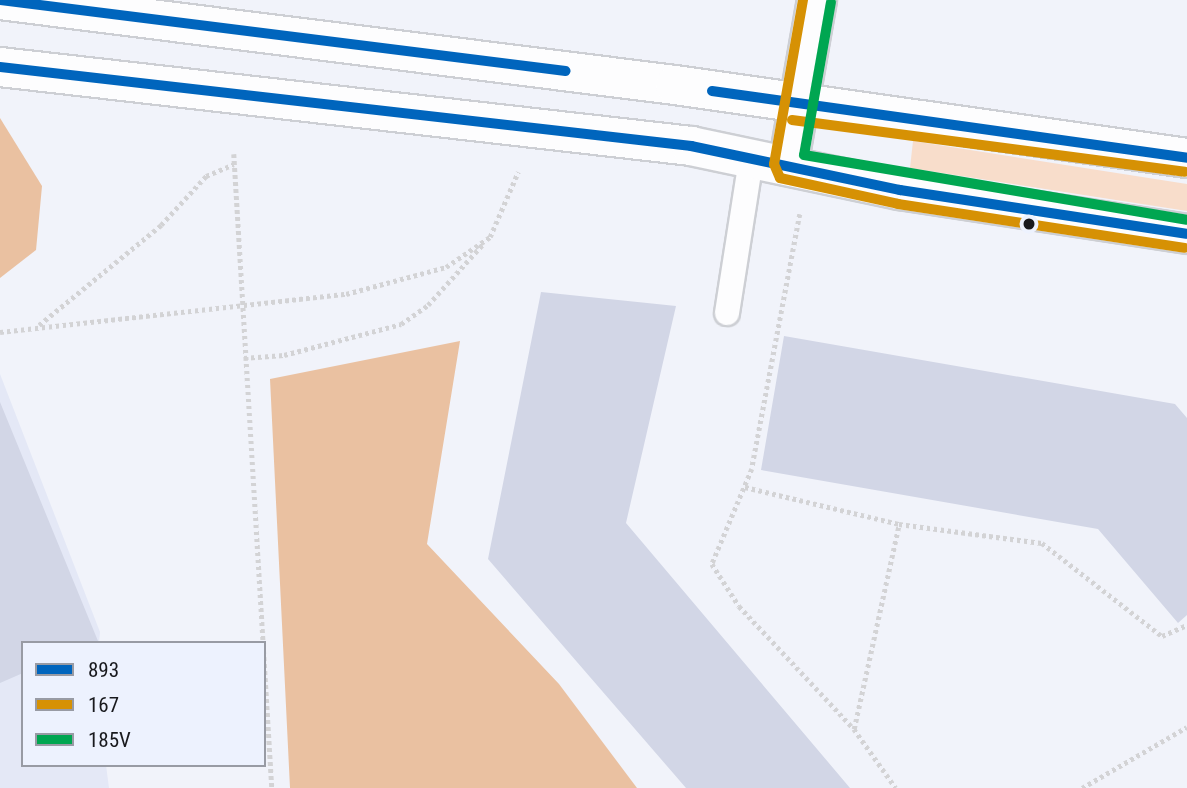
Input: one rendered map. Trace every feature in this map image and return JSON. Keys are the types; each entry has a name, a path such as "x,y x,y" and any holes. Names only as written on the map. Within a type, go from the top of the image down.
{"street":[{"path":"0,0 661,83 794,106 1187,158"},
{"path":"770,162 794,106 817,0"},
{"path":"0,67 691,146 900,190 1187,234"}],"lane":[{"path":"727,313 770,162"}],"path":[{"path":"234,155 240,307 262,544 266,641"},
{"path":"38,325 161,225 205,176 234,164"},
{"path":"244,358 284,355 401,324 428,305 490,237 520,168"},
{"path":"801,206 745,486 712,564 740,606 854,729 896,788"},
{"path":"0,332 38,325 240,307 371,288 446,267 490,237"},
{"path":"745,486 899,524 1042,543 1163,636 1187,625"},
{"path":"854,729 899,524"},
{"path":"266,642 272,788"},
{"path":"1082,788 1187,727"}],"shaded area":[{"path":"0,118 42,186 36,250 0,278"},
{"path":"913,141 1187,184 1187,211 910,168"},
{"path":"460,341 427,544 559,684 637,788 290,788 270,379"},
{"path":"0,374 100,632 99,641 21,641 21,767 106,767 109,788 0,788"}],"building":[{"path":"541,292 676,306 626,523 850,788 686,788 488,559"},
{"path":"784,336 1175,404 1187,418 1187,615 1178,623 1098,529 761,470"},
{"path":"0,402 98,641 21,641 21,674 0,683"}],"transit line":[{"name":"893","path":"0,0 566,71"},
{"name":"167","path":"803,0 774,164 780,178 898,204 1185,248"},
{"name":"185V","path":"831,2 804,155 1187,220"},
{"name":"893","path":"0,67 691,146 900,190 1187,234"},
{"name":"893","path":"712,91 1187,158"},
{"name":"167","path":"792,120 1185,172"}]}
